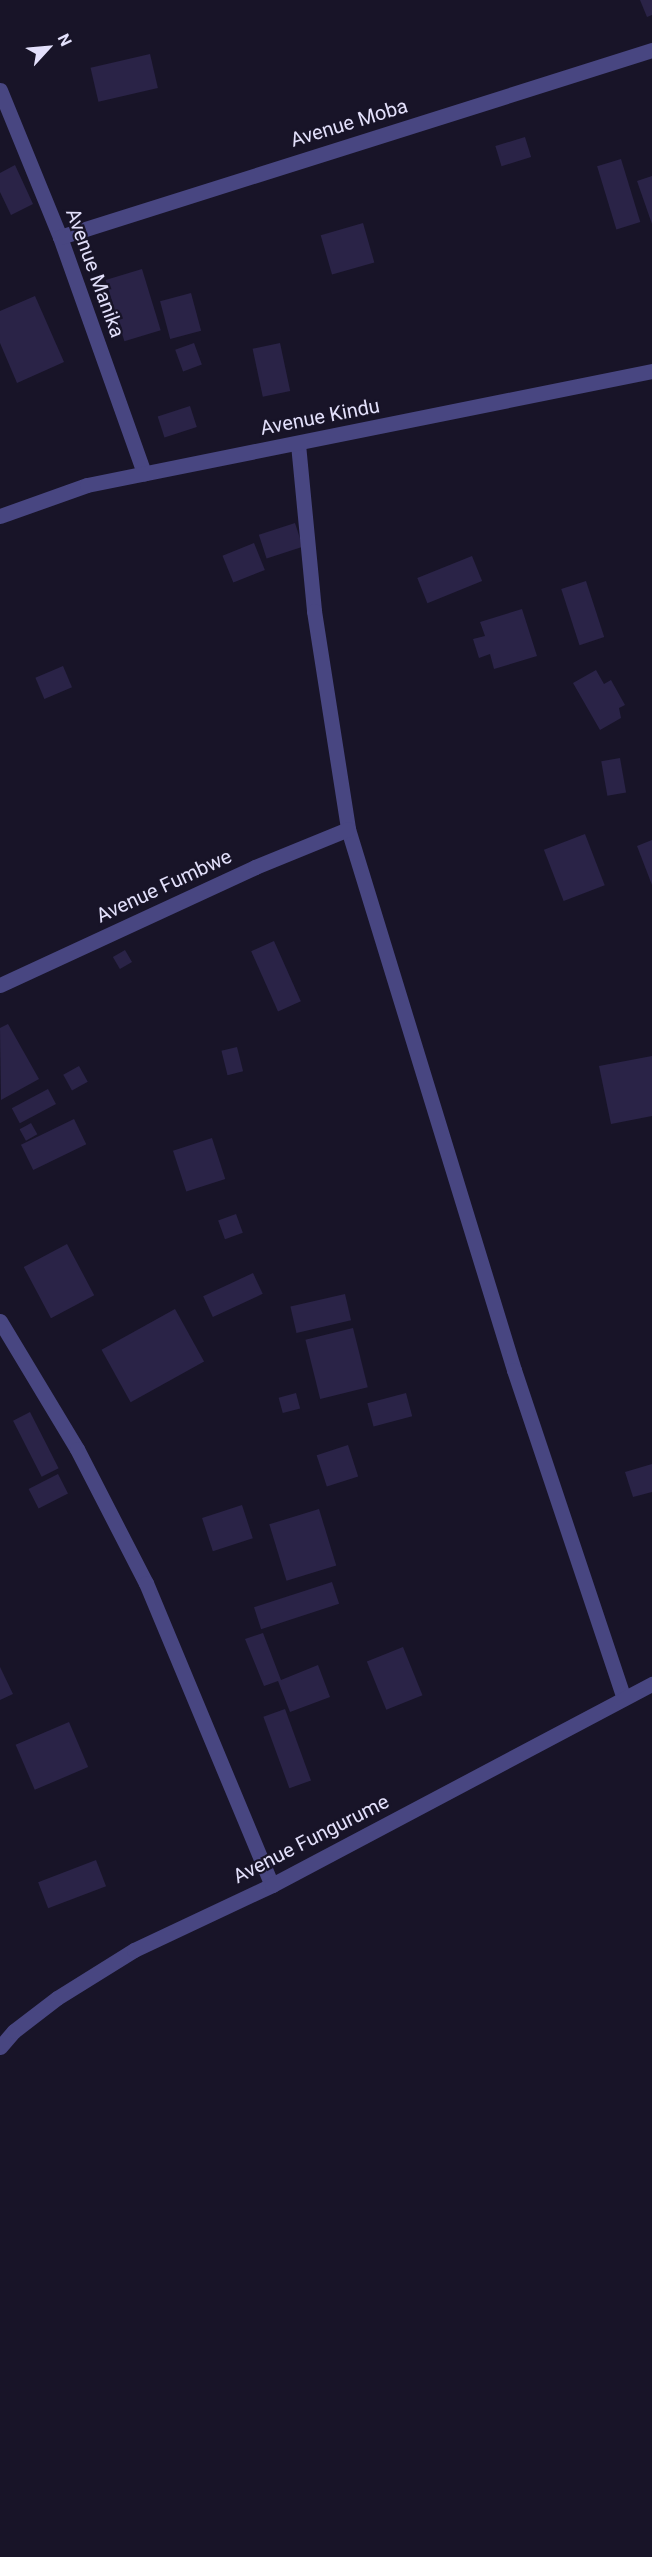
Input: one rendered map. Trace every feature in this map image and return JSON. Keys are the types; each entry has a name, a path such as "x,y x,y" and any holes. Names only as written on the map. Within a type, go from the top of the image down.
{"street":[{"name":"Avenue Moba","path":"60,237 652,50"},
{"name":"Avenue Manika","path":"0,90 60,237 144,473"},
{"name":"Avenue Kindu","path":"0,516 87,485 652,371"},
{"path":"298,444 314,611 348,830 458,1180 513,1370 624,1698"},
{"name":"Avenue Fumbwe","path":"0,985 255,867 348,830"},
{"path":"0,1321 77,1449 146,1583 272,1885"},
{"name":"Avenue Fungurume","path":"0,2047 14,2031 57,1998 135,1950 272,1885 652,1684"}],"building":[{"path":"640,0 652,0 652,15 647,17"},
{"path":"150,54 158,88 98,102 91,68"},
{"path":"525,137 531,157 501,166 495,146"},
{"path":"621,159 640,222 616,229 597,166"},
{"path":"15,165 33,204 11,215 0,192 0,173"},
{"path":"652,176 652,224 637,181"},
{"path":"363,223 374,262 332,275 321,235"},
{"path":"142,269 161,330 124,341 106,280"},
{"path":"191,293 201,331 170,339 160,301"},
{"path":"35,296 64,362 17,383 0,343 0,311"},
{"path":"194,343 202,365 183,371 175,350"},
{"path":"280,343 290,391 263,397 253,349"},
{"path":"190,406 197,427 164,437 158,417"},
{"path":"295,523 303,547 267,559 259,535"},
{"path":"254,543 265,570 233,583 222,556"},
{"path":"472,556 482,581 427,603 417,578"},
{"path":"586,581 604,637 580,645 561,589"},
{"path":"522,609 537,656 494,669 490,654 479,658 473,639 485,636 480,622"},
{"path":"63,666 72,687 44,699 35,678"},
{"path":"596,670 604,684 611,680 625,705 619,708 621,718 600,730 573,683"},
{"path":"620,758 626,792 607,796 601,761"},
{"path":"585,834 605,885 564,901 544,850"},
{"path":"652,840 652,885 637,846"},
{"path":"274,941 301,1001 278,1011 251,951"},
{"path":"125,950 132,962 120,969 113,957"},
{"path":"8,1024 39,1079 1,1100 0,1028"},
{"path":"237,1047 243,1071 228,1075 221,1051"},
{"path":"652,1056 652,1116 611,1124 599,1066"},
{"path":"79,1066 88,1082 72,1090 63,1075"},
{"path":"48,1089 56,1104 20,1123 12,1108"},
{"path":"74,1119 86,1144 33,1170 21,1145"},
{"path":"31,1123 37,1134 26,1141 20,1129"},
{"path":"212,1138 225,1179 186,1192 173,1151"},
{"path":"236,1214 243,1233 225,1239 218,1220"},
{"path":"67,1244 94,1295 51,1318 24,1267"},
{"path":"253,1273 263,1294 213,1317 203,1296"},
{"path":"345,1294 351,1320 297,1333 290,1307"},
{"path":"175,1309 204,1361 131,1402 102,1350"},
{"path":"353,1328 368,1387 320,1399 305,1340"},
{"path":"296,1393 300,1408 283,1413 279,1398"},
{"path":"406,1393 412,1416 374,1427 367,1403"},
{"path":"30,1412 59,1468 42,1477 13,1421"},
{"path":"348,1445 358,1476 327,1487 317,1455"},
{"path":"652,1464 652,1492 633,1497 625,1472"},
{"path":"58,1474 68,1494 39,1509 29,1489"},
{"path":"242,1505 253,1538 213,1551 202,1518"},
{"path":"319,1509 336,1565 287,1581 269,1524"},
{"path":"332,1582 339,1604 261,1629 254,1607"},
{"path":"263,1633 281,1680 318,1665 330,1697 290,1712 278,1681 264,1686 245,1639"},
{"path":"403,1647 422,1695 386,1710 367,1662"},
{"path":"0,1667 13,1694 0,1700"},
{"path":"285,1709 311,1780 289,1788 263,1717"},
{"path":"69,1722 88,1767 35,1790 16,1745"},
{"path":"96,1860 106,1886 48,1908 38,1882"}]}
